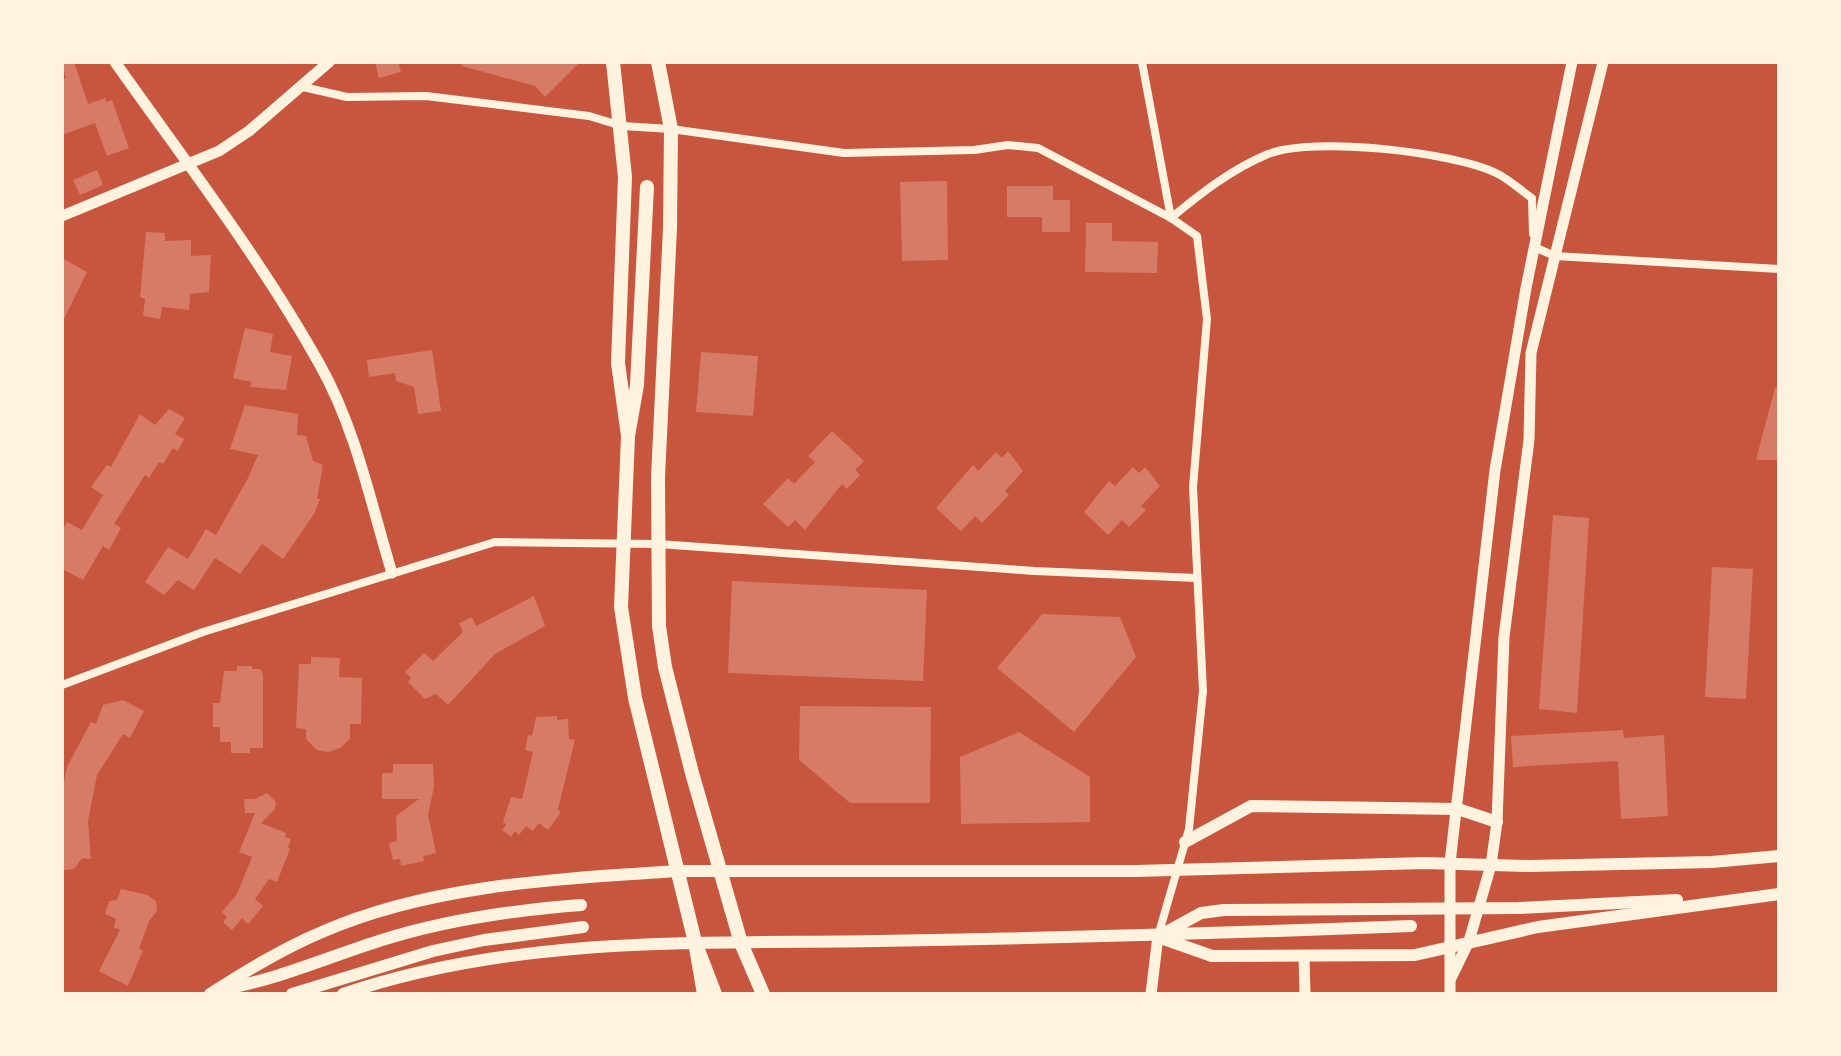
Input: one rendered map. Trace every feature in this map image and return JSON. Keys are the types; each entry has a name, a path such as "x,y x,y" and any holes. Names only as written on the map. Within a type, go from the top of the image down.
{"main road":[{"path":"613,62 625,177 618,363 628,436"},
{"path":"658,62 671,129 658,544 659,626 665,667 741,943 763,994"},
{"path":"647,187 637,385 628,436 621,607 625,642 695,942 704,994"},
{"path":"1185,842 1251,806 1458,809 1497,822"},
{"path":"212,992 270,956 325,931 379,912 446,896 528,884 722,870 1491,865 1712,862 1779,856"},
{"path":"1158,936 1201,913 1224,910 1448,908 1722,899 1779,894"},
{"path":"1158,936 1202,955 1415,955 1449,949 1469,941 1722,899"},
{"path":"212,992 283,976 396,936 488,915 581,905"},
{"path":"343,994 394,977 469,959 536,950 695,942 1158,936 1411,926"},
{"path":"292,994 385,962 484,940 583,927"},
{"path":"695,942 715,994"}],"street":[{"path":"115,62 189,164 320,366 345,418 392,573"},
{"path":"62,216 189,164 239,138 329,62"},
{"path":"1142,62 1171,218"},
{"path":"1450,994 1450,863 1495,470 1534,250 1572,62"},
{"path":"1451,979 1469,941 1479,907 1491,865 1497,822 1504,637 1529,440 1531,353 1603,62"},
{"path":"303,87 347,97 426,96 589,116 622,126 671,129 844,153 974,150 1008,145 1038,148 1171,218 1197,236 1207,319 1194,446 1194,537 1203,691 1198,763 1185,842 1158,936 1151,994"},
{"path":"1171,218 1209,186 1270,153 1325,148 1407,150 1496,173 1532,198 1534,250"},
{"path":"1534,250 1555,256 1779,269"},
{"path":"62,685 203,632 495,542 658,544 1035,571 1197,578"},
{"path":"1304,956 1305,994"}],"building":[{"path":"62,62 74,62 88,104 105,98 106,102 112,100 129,148 107,156 95,123 62,135 62,79 66,78"},
{"path":"375,62 398,62 401,72 379,78"},
{"path":"462,62 580,62 545,97 535,86 462,66"},
{"path":"97,170 103,185 80,195 73,180"},
{"path":"947,181 948,260 902,261 900,182"},
{"path":"1007,186 1053,186 1053,200 1070,200 1070,232 1042,232 1042,217 1007,217"},
{"path":"1086,223 1112,223 1112,241 1158,242 1157,273 1085,272"},
{"path":"146,232 165,233 165,241 191,240 191,256 211,255 209,292 190,294 189,310 162,307 160,319 143,316 145,299 140,297"},
{"path":"62,258 87,272 62,323"},
{"path":"245,328 273,334 270,352 292,356 286,390 250,387 252,382 233,378"},
{"path":"432,350 441,411 418,414 414,387 396,381 395,373 369,377 367,360"},
{"path":"701,352 758,356 753,416 696,412"},
{"path":"1775,388 1779,388 1779,460 1756,460"},
{"path":"245,405 298,414 297,435 306,436 313,461 323,465 317,499 320,499 314,514 283,559 262,544 240,574 215,558 194,590 178,580 164,595 145,582 168,547 188,559 206,529 216,535 258,455 230,449"},
{"path":"169,409 185,418 175,434 184,439 178,451 173,448 149,478 145,475 114,524 121,528 109,550 103,546 83,580 62,569 62,531 67,522 82,530 103,495 91,487 107,465 111,467 140,414 155,425"},
{"path":"832,431 864,461 855,470 860,475 847,489 842,484 805,530 795,520 788,527 763,504 788,478 794,484 815,462 808,456"},
{"path":"1008,451 1023,471 1005,491 1009,495 982,523 975,516 961,531 936,508 973,465 978,471 996,452 1002,458"},
{"path":"1133,467 1139,473 1145,467 1160,486 1141,506 1146,510 1129,527 1122,520 1108,535 1084,512 1109,481 1115,486"},
{"path":"1553,515 1589,518 1577,713 1539,709"},
{"path":"1712,567 1753,569 1746,699 1705,697"},
{"path":"732,581 927,590 923,681 728,673"},
{"path":"534,596 545,626 495,654 448,705 436,694 425,699 408,682 411,678 405,672 424,653 433,661 463,632 459,623 472,617 476,626"},
{"path":"1042,614 1120,617 1136,657 1074,732 997,668"},
{"path":"311,657 340,658 339,677 362,678 361,724 350,724 350,739 340,748 328,752 317,750 306,739 306,729 296,728 299,664 311,664"},
{"path":"237,666 252,666 252,669 260,669 263,674 263,748 250,748 250,753 231,753 231,742 220,742 220,727 213,727 213,703 220,703 224,671 237,671"},
{"path":"123,700 144,711 130,738 123,734 97,775 88,821 91,859 82,858 74,869 64,870 62,792 67,767 91,722 96,724 103,705"},
{"path":"800,706 931,707 930,803 850,803 799,760"},
{"path":"557,716 557,720 568,719 569,739 575,740 558,809 561,812 548,830 539,823 533,831 526,826 519,835 515,831 511,837 502,830 506,825 503,822 511,797 522,799 533,752 525,750 528,735 532,736 536,717"},
{"path":"1623,730 1624,738 1664,735 1668,816 1621,819 1618,761 1513,767 1511,736"},
{"path":"1019,732 1090,777 1090,822 961,824 960,757"},
{"path":"393,764 433,764 434,787 428,815 436,853 423,856 424,861 401,866 400,859 393,860 389,843 397,841 396,816 419,799 382,799 382,773 393,773"},
{"path":"267,793 276,802 275,809 261,823 286,833 285,837 291,839 290,849 277,882 269,879 255,899 263,906 248,924 242,918 232,930 223,922 227,917 222,912 237,894 252,857 239,852 255,813 245,813 244,799 255,799"},
{"path":"121,889 147,895 156,901 157,911 149,921 139,949 143,950 128,986 99,971 120,930 114,927 116,919 105,914 109,901 117,900"}]}
